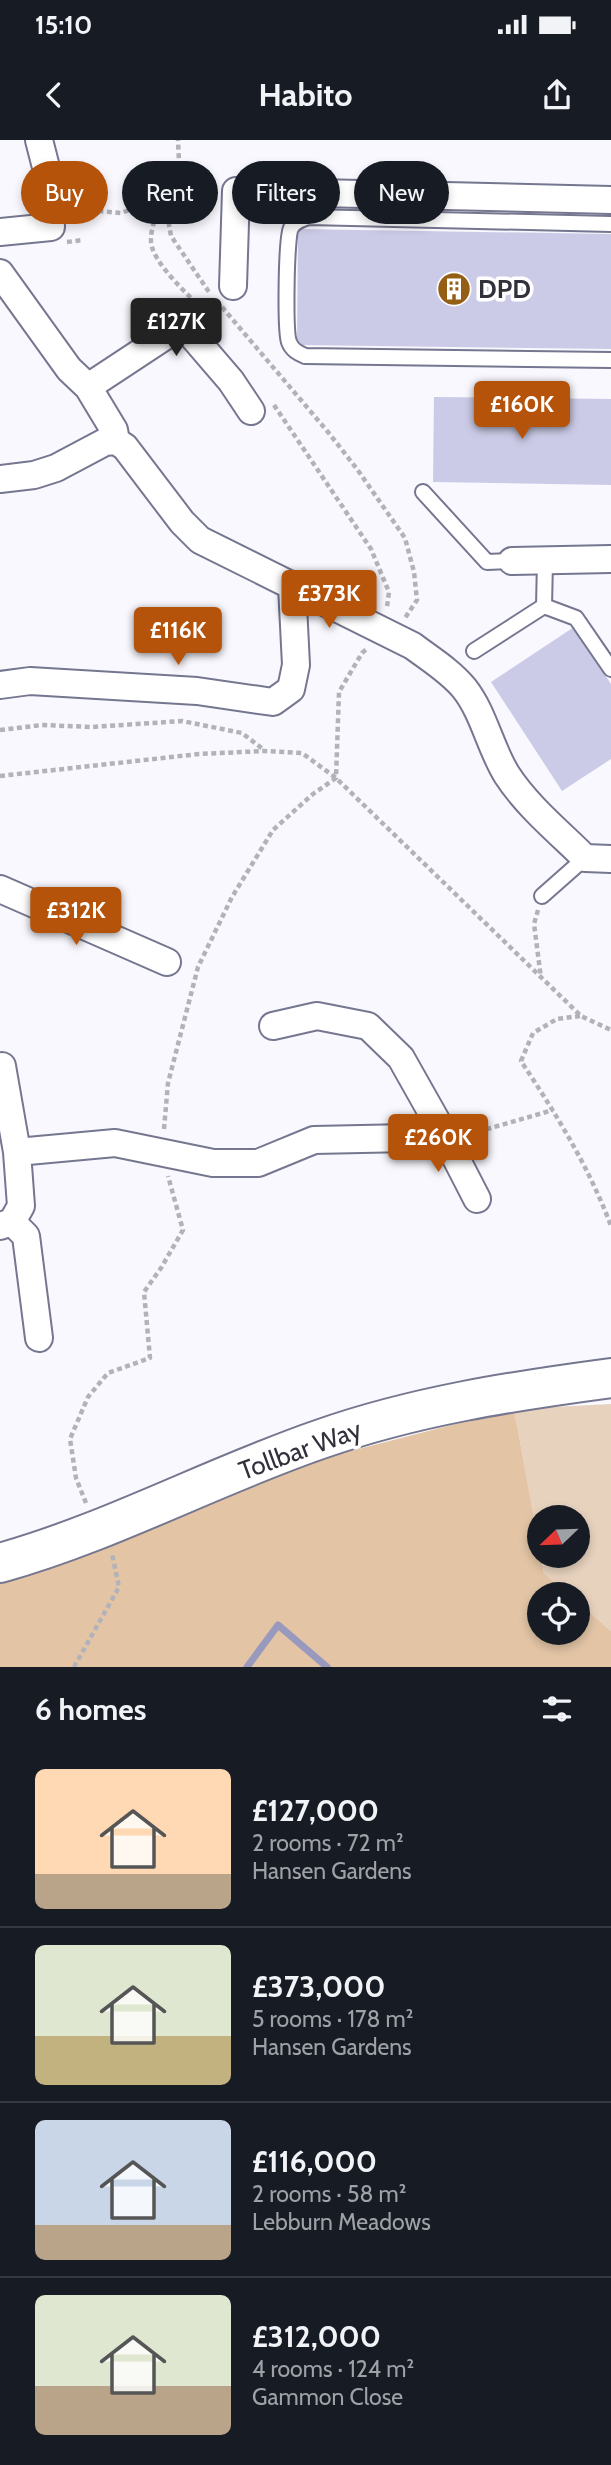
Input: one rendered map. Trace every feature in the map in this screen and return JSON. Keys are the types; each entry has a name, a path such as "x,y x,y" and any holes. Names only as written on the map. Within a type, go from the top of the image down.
{"main road":[{"name":"Tollbar Way","path":"0,1563 108,1526 321,1439 401,1415 510,1391 611,1378"}],"street":[{"path":"38,140 43,161"},
{"path":"222,296 236,191 611,200"},
{"path":"0,232 29,224"},
{"path":"0,273 69,369 88,387 114,430 116,442"},
{"path":"88,387 176,329 183,329 188,331 231,382 251,411"},
{"path":"0,479 34,475 56,468 105,442 116,442 125,447 182,522 200,540 413,646 438,664 464,688 507,775 523,796 598,859"},
{"path":"512,561 611,559"},
{"path":"0,685 30,681 197,691 273,702 291,689 296,665 292,586"},
{"path":"0,889 167,962"},
{"path":"274,1026 317,1016 368,1026 401,1058 477,1199"},
{"path":"1,1066 17,1152 21,1206 6,1224 26,1236 39,1338"},
{"path":"17,1152 116,1143 213,1163 258,1163 314,1140 444,1135"}],"lane":[{"path":"611,224 302,219 295,223 288,237 287,331 291,346 305,356 611,360"},
{"path":"423,492 486,562 512,561"},
{"path":"544,606 545,561"},
{"path":"474,651 544,606"},
{"path":"544,606 576,618 611,669"},
{"path":"542,896 598,859"}],"path":[{"path":"178,140 179,161"},
{"path":"169,224 171,236 222,296 336,442 405,538 414,572 417,600 404,618 362,653 339,692 337,778"},
{"path":"0,730 42,725 92,727 182,721 242,733 264,751"},
{"path":"0,776 199,754 264,751 302,753 337,778 581,1016 611,1030"},
{"path":"541,978 534,924 542,896"},
{"path":"581,1016 557,1018 533,1033 522,1061 554,1110 598,1193 611,1226"},
{"path":"444,1135 554,1110"},
{"path":"74,1667 119,1587 108,1526"}],"shaded area":[{"path":"611,1404 611,1631 590,1613 590,1582 554,1582 544,1573 543,1568 590,1568 590,1505 531,1505 514,1409"},
{"path":"514,1409 532,1505 527,1505 527,1568 543,1568 544,1573 554,1582 527,1582 527,1645 590,1645 590,1613 611,1631 611,1667 0,1667 0,1582 23,1576 109,1540 331,1456"}],"building":[{"name":"DPD","path":"298,229 611,234 611,349 297,345"},
{"path":"434,397 611,399 611,485 433,482"},
{"path":"574,627 611,684 611,759 562,791 491,682"}],"waterway":[{"path":"247,1667 278,1625 327,1667"}],"place":[{"name":"DPD","path":"454,289"}]}
